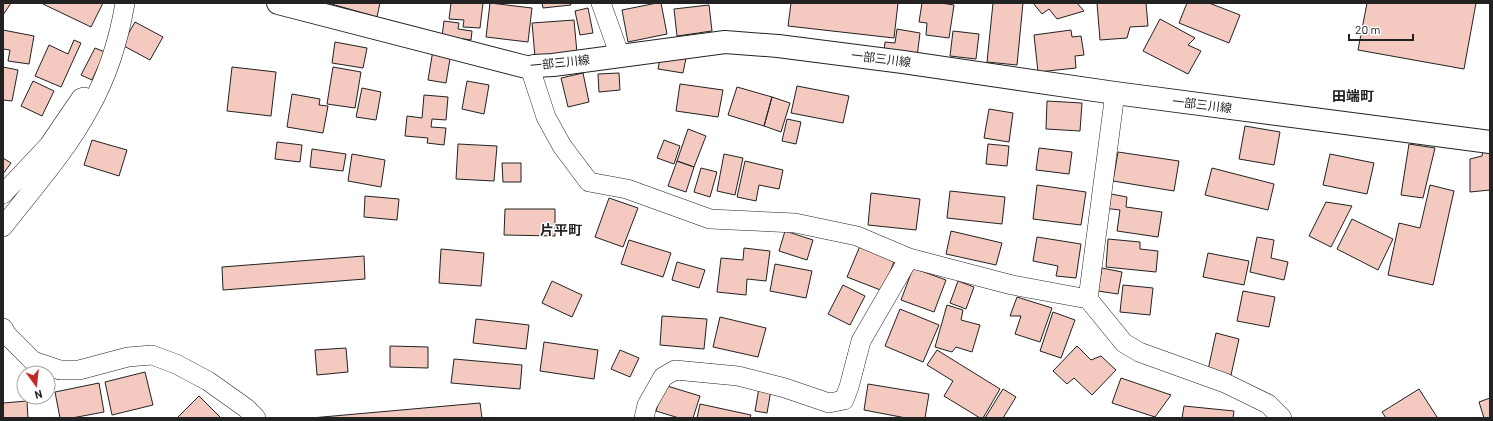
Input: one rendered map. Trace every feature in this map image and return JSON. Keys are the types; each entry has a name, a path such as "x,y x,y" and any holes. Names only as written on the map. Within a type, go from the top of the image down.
{"main road":[{"name":"一部三川線","path":"278,3 317,8 530,68 534,66 553,65 725,42 778,46 903,62 1115,93 1490,142"}],"street":[{"path":"3,227 62,151 89,109 108,67 123,17 125,3"},
{"path":"601,3 620,56"},
{"path":"530,68 546,117 562,146 589,182 627,189 710,219 795,222 857,236 909,258 1012,285 1088,299 1124,343 1140,352 1225,383 1268,404 1282,418"},
{"path":"3,194 49,145 81,98 98,90"},
{"path":"1088,299 1115,93"},
{"path":"644,418 647,405 663,377 675,370 738,376 785,388 829,403 844,400 849,388 860,341 909,258"},
{"path":"3,328 7,335 34,361 60,370 79,370 128,358 152,355 176,364 208,381 246,408 256,418"}],"building":[{"path":"3,3 11,3 3,15"},
{"path":"103,3 91,27 43,4"},
{"path":"328,3 380,3 377,17"},
{"path":"451,3 483,3 480,28 463,27 464,20 449,19"},
{"path":"490,3 532,8 528,42 486,37"},
{"path":"542,3 570,3 571,5 543,8"},
{"path":"661,3 667,34 628,42 622,10"},
{"path":"791,3 898,3 894,38 788,26"},
{"path":"922,3 954,5 949,38 926,35 927,23 919,22"},
{"path":"993,3 1023,3 1017,65 987,62"},
{"path":"1033,3 1077,3 1084,11 1057,19 1049,9 1042,14"},
{"path":"1097,3 1146,3 1148,26 1130,27 1127,38 1100,40"},
{"path":"1187,3 1209,3 1240,15 1229,43 1179,23"},
{"path":"1367,3 1476,3 1464,69 1358,50"},
{"path":"709,5 712,31 677,36 674,9"},
{"path":"588,8 593,33 580,35 575,11"},
{"path":"1160,19 1195,38 1188,45 1201,51 1188,74 1143,51"},
{"path":"574,20 577,53 535,57 532,23"},
{"path":"444,21 459,23 458,29 472,31 471,40 442,36"},
{"path":"135,22 163,37 150,60 122,45"},
{"path":"897,29 920,33 917,57 884,52 885,42 895,43"},
{"path":"3,30 34,36 29,64 8,61 10,50 3,49"},
{"path":"1071,30 1072,37 1081,36 1084,55 1075,56 1076,68 1038,72 1034,35"},
{"path":"953,31 979,34 976,59 950,56"},
{"path":"74,40 81,43 61,87 35,76 49,45 68,54"},
{"path":"335,42 367,48 363,68 332,63"},
{"path":"95,48 105,52 92,80 81,75"},
{"path":"433,50 451,53 446,83 428,80"},
{"path":"661,54 686,58 683,73 658,69"},
{"path":"3,67 18,70 12,101 3,100"},
{"path":"232,67 276,72 271,116 227,111"},
{"path":"333,67 361,72 355,108 327,104"},
{"path":"583,73 589,102 568,107 561,78"},
{"path":"619,73 620,90 599,92 598,74"},
{"path":"33,81 54,91 42,116 21,106"},
{"path":"467,81 489,85 484,114 462,109"},
{"path":"680,84 723,90 718,117 676,111"},
{"path":"797,86 849,96 843,123 791,113"},
{"path":"737,87 772,97 764,126 728,115"},
{"path":"362,88 381,92 376,120 356,117"},
{"path":"292,94 320,99 319,105 328,106 323,133 287,127"},
{"path":"424,95 448,97 446,120 432,119 431,127 446,128 444,145 427,143 428,138 405,136 407,116 422,118"},
{"path":"772,97 790,103 781,132 764,126"},
{"path":"1047,101 1082,103 1080,131 1046,129"},
{"path":"989,109 1013,113 1009,142 984,138"},
{"path":"787,119 801,122 796,144 782,141"},
{"path":"1245,126 1280,132 1274,165 1239,159"},
{"path":"688,129 706,136 694,167 677,161"},
{"path":"92,140 127,150 119,176 84,165"},
{"path":"664,140 680,146 674,164 657,158"},
{"path":"277,142 302,145 300,162 275,159"},
{"path":"458,144 497,146 494,181 456,179"},
{"path":"988,144 1009,146 1007,166 986,164"},
{"path":"1409,144 1435,148 1423,198 1401,195"},
{"path":"1039,148 1072,152 1069,174 1036,170"},
{"path":"312,149 346,154 343,171 310,167"},
{"path":"1483,150 1490,151 1490,190 1470,192 1470,159 1482,156"},
{"path":"1118,152 1179,161 1174,191 1113,181"},
{"path":"352,154 385,160 381,187 348,181"},
{"path":"724,154 743,158 735,195 717,191"},
{"path":"1330,154 1374,163 1367,194 1323,185"},
{"path":"3,158 11,163 3,174"},
{"path":"677,161 694,167 686,192 668,186"},
{"path":"745,161 783,170 779,189 759,185 756,201 737,197"},
{"path":"502,163 521,163 521,182 503,182"},
{"path":"701,168 717,172 710,197 694,192"},
{"path":"1212,168 1274,184 1268,210 1205,195"},
{"path":"1037,185 1086,192 1081,225 1033,219"},
{"path":"1430,185 1454,191 1433,285 1388,275 1399,223 1420,228"},
{"path":"950,191 1005,197 1002,224 947,218"},
{"path":"871,193 920,199 916,230 868,225"},
{"path":"1106,193 1127,197 1126,207 1162,212 1158,237 1117,231 1120,210 1103,208"},
{"path":"365,196 399,199 397,220 364,217"},
{"path":"609,198 638,208 623,247 595,237"},
{"path":"1326,202 1352,206 1331,247 1309,236"},
{"path":"505,209 555,209 555,236 504,235"},
{"path":"1352,219 1393,239 1378,270 1337,249"},
{"path":"785,231 813,240 807,260 779,251"},
{"path":"951,231 1002,243 996,265 946,254"},
{"path":"1037,237 1081,244 1076,278 1056,276 1058,266 1033,261"},
{"path":"1257,237 1274,240 1271,258 1288,262 1284,280 1250,272"},
{"path":"1108,239 1140,242 1140,249 1158,251 1156,272 1106,267"},
{"path":"629,240 671,253 663,277 621,264"},
{"path":"860,246 895,259 883,291 847,277"},
{"path":"744,248 770,251 766,281 747,279 746,295 717,292 721,258 743,260"},
{"path":"441,249 484,253 481,286 439,283"},
{"path":"1208,253 1249,261 1244,285 1203,277"},
{"path":"364,256 365,279 223,290 222,267"},
{"path":"677,262 705,270 699,288 672,280"},
{"path":"775,264 812,271 806,298 770,291"},
{"path":"913,268 946,280 934,312 901,300"},
{"path":"1102,268 1122,272 1118,294 1098,291"},
{"path":"552,281 582,295 572,317 542,303"},
{"path":"958,281 974,287 966,309 950,303"},
{"path":"843,285 865,296 850,325 828,314"},
{"path":"1123,285 1153,288 1150,315 1120,312"},
{"path":"1243,291 1275,297 1269,327 1237,321"},
{"path":"1017,297 1052,308 1040,342 1015,334 1021,316 1010,316"},
{"path":"947,305 963,310 961,320 980,325 972,352 956,347 952,352 935,347"},
{"path":"900,309 939,325 923,362 885,346"},
{"path":"1053,312 1075,320 1061,358 1040,351"},
{"path":"662,316 707,319 704,349 660,345"},
{"path":"720,317 766,328 758,357 713,347"},
{"path":"476,319 529,325 526,349 473,343"},
{"path":"1216,333 1239,339 1231,375 1208,370"},
{"path":"544,342 598,350 594,379 540,371"},
{"path":"390,346 428,347 428,368 390,367"},
{"path":"1077,346 1091,360 1101,356 1116,370 1092,395 1074,378 1067,384 1053,371"},
{"path":"346,348 348,372 317,375 315,350"},
{"path":"620,350 639,358 630,377 611,369"},
{"path":"937,350 1000,389 983,418 980,418 944,396 953,381 927,365"},
{"path":"454,359 522,365 520,389 451,383"},
{"path":"145,372 153,405 112,415 105,382"},
{"path":"1121,378 1171,395 1155,417 1112,403"},
{"path":"99,383 104,412 72,418 60,418 56,392"},
{"path":"868,384 929,394 925,418 906,418 864,410"},
{"path":"664,385 700,396 693,418 679,418 656,411"},
{"path":"759,388 771,390 767,413 755,411"},
{"path":"1003,389 1016,397 1003,418 985,418"},
{"path":"1419,389 1437,417 1386,418 1382,412"},
{"path":"199,396 221,418 177,418"},
{"path":"1490,398 1490,418 1484,418 1479,402"},
{"path":"16,402 16,405 27,405 28,418 3,418 3,403"},
{"path":"480,403 482,418 311,418"},
{"path":"700,404 751,415 750,418 697,418"},
{"path":"1184,406 1234,411 1233,418 1182,418"}],"district":[{"name":"田端町","path":"1353,96"},
{"name":"片平町","path":"561,230"}]}
